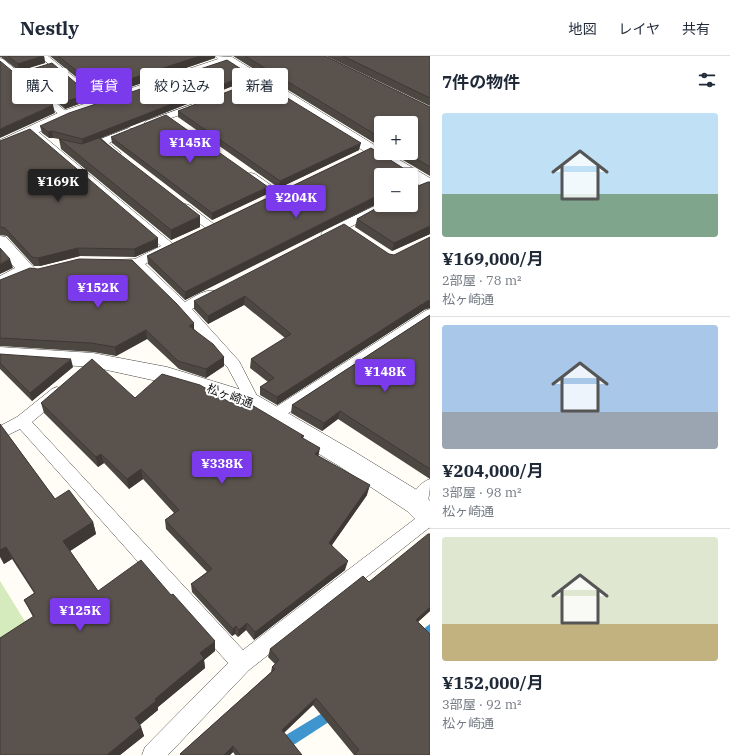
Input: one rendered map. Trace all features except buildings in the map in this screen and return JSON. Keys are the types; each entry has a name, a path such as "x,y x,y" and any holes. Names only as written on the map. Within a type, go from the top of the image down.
{"street":[{"path":"132,91 230,57 255,83 372,150 426,185"},
{"path":"2,143 33,132 65,115 95,104"},
{"path":"0,241 34,271 0,283"},
{"name":"松ヶ崎通","path":"0,354 93,360 167,375 247,400 347,459 425,512"}],"lane":[{"path":"46,56 50,66 76,85"},
{"path":"0,61 21,74 65,115"},
{"path":"90,147 201,104"},
{"path":"167,116 180,125"},
{"path":"33,132 172,246 137,263 101,262"},
{"path":"47,144 53,142 61,144"},
{"path":"102,142 126,161"},
{"path":"358,157 372,150"},
{"path":"245,172 278,195"},
{"path":"264,201 291,189"},
{"path":"174,199 210,227"},
{"path":"315,240 374,210"},
{"path":"197,234 224,221"},
{"path":"343,226 355,234"},
{"path":"137,263 184,308 234,365 249,394 247,400"},
{"path":"184,308 218,290"},
{"path":"273,416 430,314"},
{"path":"0,433 22,421 72,380 93,360"},
{"path":"22,421 242,663"},
{"path":"153,755 242,663 425,512 430,486"}],"green space":[{"path":"0,581 44,652 0,697"}],"waterway":[{"path":"418,640 430,630"},
{"path":"266,755 334,712"}]}
